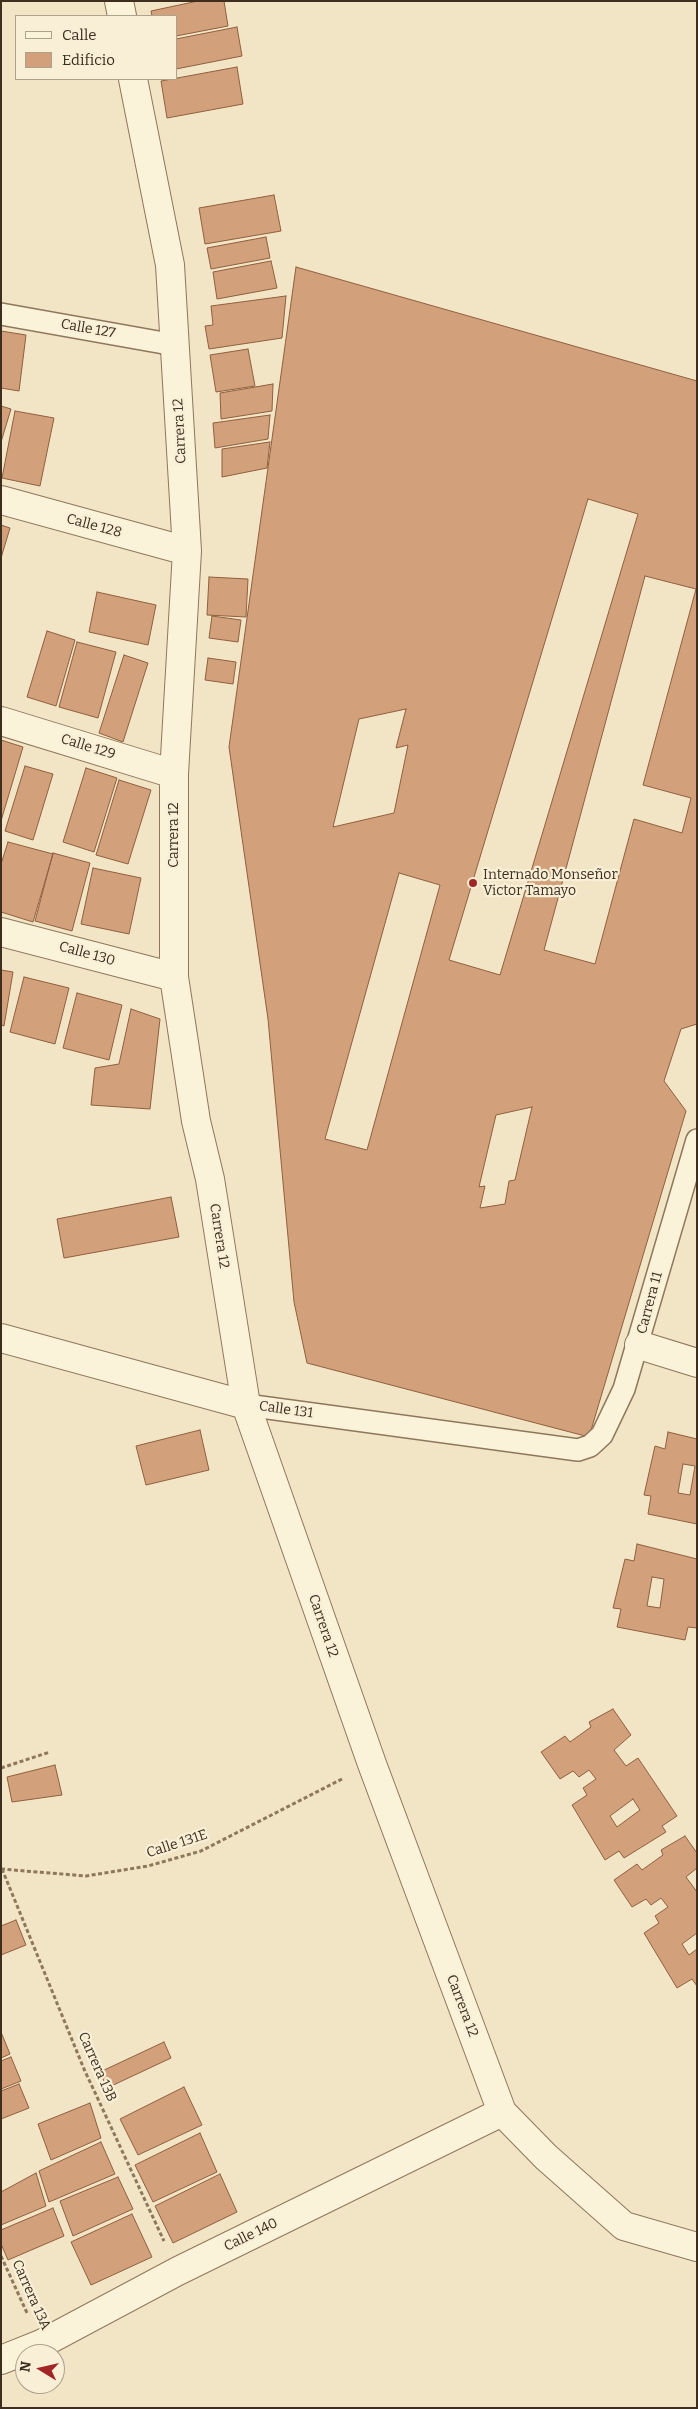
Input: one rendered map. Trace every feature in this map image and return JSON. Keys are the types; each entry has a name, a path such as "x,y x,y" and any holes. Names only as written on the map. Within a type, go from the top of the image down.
{"street":[{"path":"119,1 122,15"},
{"name":"Carrera 12","path":"133,80 170,265 187,551 174,774 174,977 196,1121 210,1179 246,1405 372,1764 502,2112 546,2157 624,2226 697,2247"},
{"name":"Calle 128","path":"1,500 187,551"},
{"name":"Calle 129","path":"1,721 174,774"},
{"name":"Calle 130","path":"1,932 174,977"},
{"name":"Calle 131","path":"1,1338 246,1405"},
{"path":"638,1344 697,1363"},
{"name":"Calle 140","path":"41,2344 178,2271 502,2112"},
{"name":"Calle 140","path":"1,2360 15,2354"}],"lane":[{"name":"Calle 127","path":"1,314 175,345"},
{"name":"Carrera 11","path":"578,1450 590,1446 602,1435 624,1389 697,1140"},
{"name":"Calle 131","path":"246,1405 578,1450"}],"path":[{"path":"1,1768 50,1752"},
{"name":"Calle 131E","path":"2,1869 86,1876 157,1864 201,1851 372,1764"},
{"name":"Carrera 13B","path":"2,1869 84,2069 178,2271"},
{"name":"Carrera 13A","path":"1,2256 41,2344"}],"building":[{"path":"198,1 224,1 228,26 178,36 178,15 152,15 151,11"},
{"path":"237,27 242,56 178,69 178,39"},
{"path":"237,67 243,104 167,118 161,81 178,80 178,78"},
{"path":"274,195 281,231 205,244 199,208"},
{"path":"266,237 270,258 211,269 207,248"},
{"path":"271,261 277,288 217,299 213,272"},
{"name":"Internado Monseñor Victor Tamayo","path":"296,267 697,381 697,1024 681,1029 664,1081 686,1111 589,1437 307,1363 294,1302 268,1019 229,747"},
{"path":"286,296 282,338 209,349 205,326 213,325 211,306"},
{"path":"1,331 26,335 19,391 1,388"},
{"path":"248,349 255,386 216,392 210,355"},
{"path":"273,384 272,411 221,419 220,393"},
{"path":"1,406 11,409 1,442"},
{"path":"15,411 54,418 40,486 2,478"},
{"path":"270,415 268,439 215,448 213,423"},
{"path":"270,442 267,468 222,477 222,449"},
{"path":"588,499 638,514 500,975 449,960"},
{"path":"1,525 10,528 1,558"},
{"path":"645,576 696,589 643,785 691,798 682,833 634,819 595,964 544,950"},
{"path":"209,577 248,579 246,617 207,615"},
{"path":"97,592 156,605 148,645 89,632"},
{"path":"212,616 241,620 238,642 209,638"},
{"path":"47,631 75,640 56,706 27,697"},
{"path":"77,642 116,652 98,718 59,707"},
{"path":"124,655 148,663 123,742 99,733"},
{"path":"208,658 236,662 233,684 205,680"},
{"path":"406,709 396,748 408,745 394,813 333,827 359,719"},
{"path":"1,740 23,747 1,821"},
{"path":"25,766 53,774 33,840 5,831"},
{"path":"86,768 117,778 94,852 63,842"},
{"path":"119,780 151,790 128,864 96,855"},
{"path":"8,842 53,854 33,922 1,912 1,864"},
{"path":"53,853 90,863 72,931 35,921"},
{"path":"93,868 141,878 129,934 81,924"},
{"path":"399,873 440,885 367,1150 325,1139"},
{"path":"1,970 13,972 4,1026 1,1025"},
{"path":"24,977 69,988 55,1044 10,1032"},
{"path":"77,993 122,1005 109,1060 63,1048"},
{"path":"131,1009 160,1019 150,1109 91,1105 95,1068 119,1064"},
{"path":"532,1107 515,1180 509,1181 505,1204 480,1208 485,1186 479,1187 496,1115"},
{"path":"171,1197 179,1237 64,1258 57,1219"},
{"path":"200,1430 209,1470 146,1485 136,1446"},
{"path":"668,1432 697,1439 697,1524 648,1514 651,1496 644,1495 655,1446 665,1449","holes":["683,1464 695,1466 690,1495 678,1493"]},
{"path":"637,1544 697,1559 697,1628 688,1627 685,1640 617,1627 621,1609 613,1608 625,1559 634,1561","holes":["652,1577 664,1579 660,1608 647,1606"]},
{"path":"613,1709 631,1735 614,1750 626,1766 638,1758 677,1816 662,1826 666,1832 624,1858 619,1851 605,1860 572,1805 587,1795 583,1788 596,1779 589,1770 579,1777 573,1771 560,1779 541,1752 565,1736 570,1742 591,1727 589,1722","holes":["633,1799 640,1810 617,1827 610,1816"]},
{"path":"55,1765 62,1795 12,1802 7,1777"},
{"path":"685,1836 697,1853 697,1868 686,1877 697,1892 697,1933 682,1944 689,1955 697,1949 697,1986 692,1979 677,1988 644,1933 659,1923 655,1916 668,1907 661,1898 651,1905 646,1899 632,1907 614,1880 637,1864 642,1870 663,1855 661,1850"},
{"path":"16,1920 26,1945 1,1955 1,1926"},
{"path":"1,2032 10,2054 1,2058"},
{"path":"164,2042 171,2058 107,2088 100,2072"},
{"path":"11,2057 21,2081 1,2089 1,2061"},
{"path":"19,2084 29,2108 1,2119 1,2091"},
{"path":"184,2087 202,2125 138,2155 120,2119"},
{"path":"90,2103 101,2138 51,2160 38,2124"},
{"path":"200,2133 217,2172 153,2202 135,2165"},
{"path":"101,2142 115,2174 49,2202 39,2171"},
{"path":"36,2173 46,2206 1,2225 1,2192"},
{"path":"220,2174 237,2212 173,2243 155,2206"},
{"path":"118,2177 133,2209 73,2236 60,2201"},
{"path":"53,2208 64,2236 8,2260 1,2244 1,2230"},
{"path":"132,2214 152,2257 91,2285 71,2242"}],"place":[{"name":"Internado Monseñor Victor Tamayo","path":"473,883"}]}
